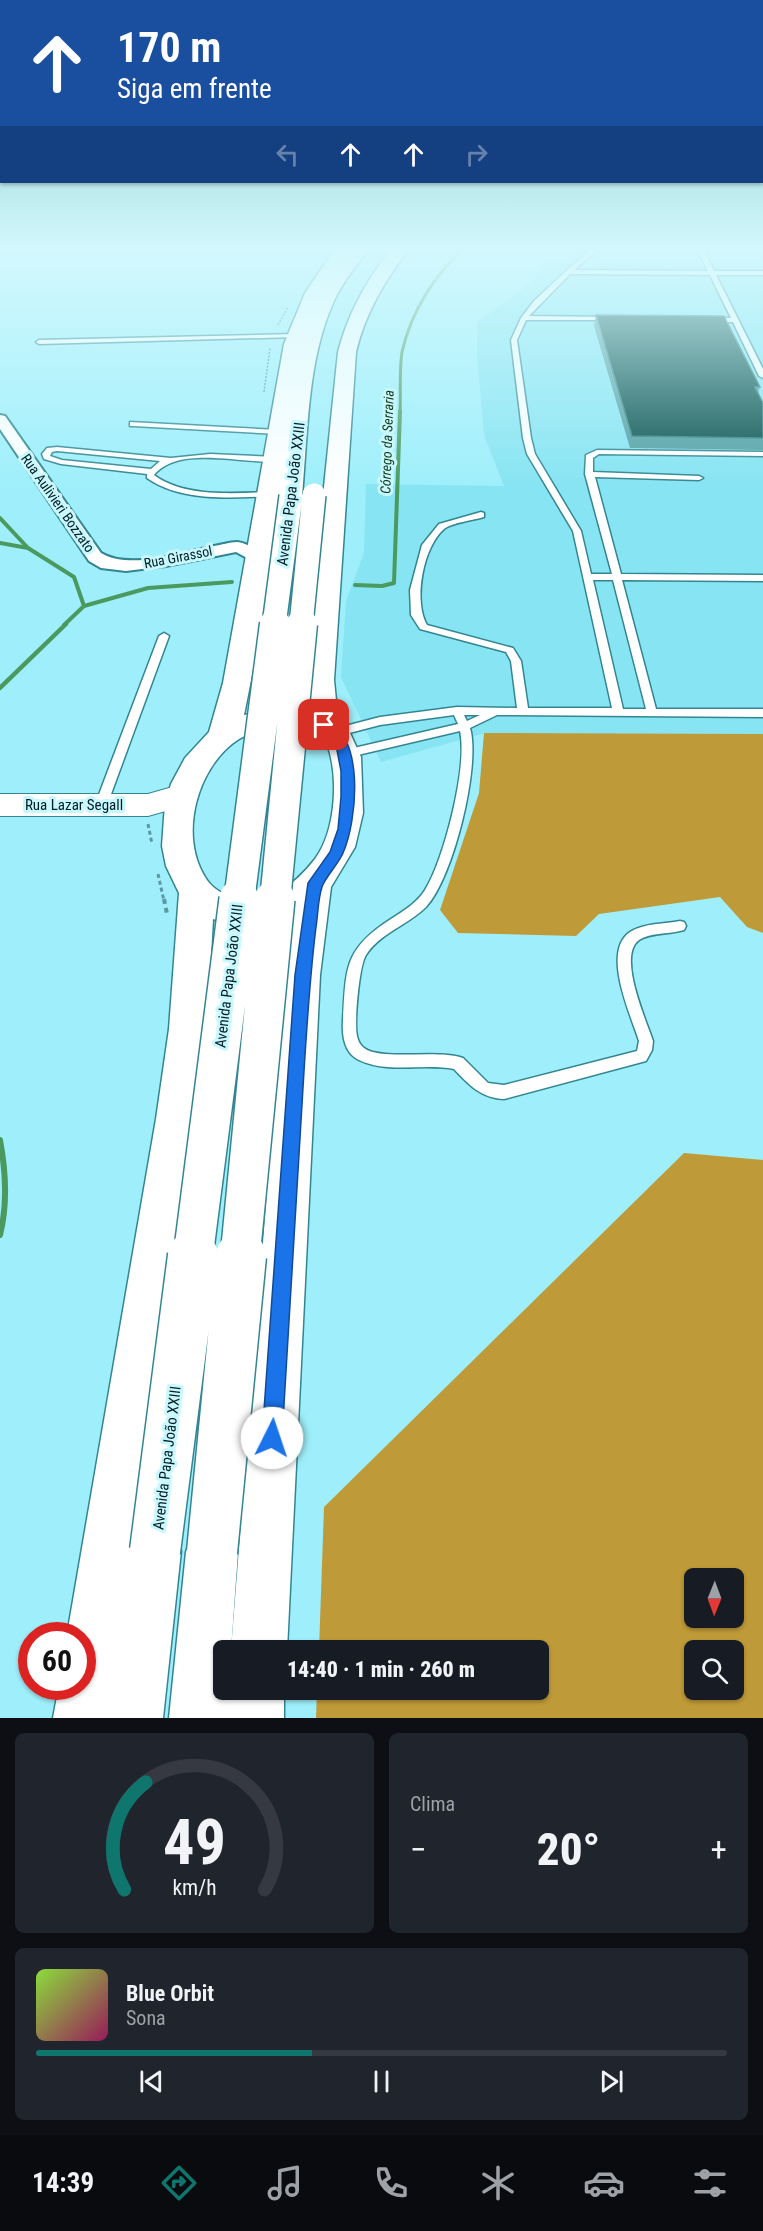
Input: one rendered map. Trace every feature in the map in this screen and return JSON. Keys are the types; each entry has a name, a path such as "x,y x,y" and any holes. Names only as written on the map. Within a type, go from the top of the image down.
{"main road":[{"name":"Avenida Papa João XXIII","path":"134,1718 298,489 275,459 298,327"},
{"name":"Avenida Papa João XXIII","path":"198,1718 308,362 317,327"},
{"path":"326,363 334,327"},
{"path":"196,893 229,911 266,912 292,901 315,883 328,868 337,852 345,829 348,797 320,680 346,352 353,327"},
{"name":"Avenida Papa João XXIII","path":"222,736 237,688 260,560 298,489"},
{"path":"82,1718 185,1047 196,953 196,893 183,866 179,850 180,807 198,764 222,736 238,726 257,720 283,718 334,738"},
{"path":"260,1640 302,975 315,883"},
{"path":"255,1718 256,1700"}],"street":[{"name":"Rua Aulivieri Bozzato","path":"0,419 96,557"},
{"name":"Rua Girassol","path":"96,557 107,564 126,566 166,561 236,547 260,560"},
{"name":"Rua Lazar Segall","path":"0,805 180,807"}],"lane":[{"path":"518,327 514,340 531,454 578,531 618,711"},
{"path":"739,327 753,349 763,376"},
{"path":"39,342 295,336"},
{"path":"133,424 279,432"},
{"path":"153,472 61,462 46,457 46,454 50,450 57,449 170,460 185,458 275,459"},
{"path":"652,711 589,474 589,457 597,452 763,454"},
{"path":"170,460 156,467 150,476 156,482 177,489 236,495 298,489"},
{"path":"589,474 699,477"},
{"path":"481,514 442,526 426,545 415,590 416,615 423,627 510,650 516,661 523,711"},
{"path":"588,577 763,578"},
{"path":"100,805 164,636"},
{"path":"457,711 465,726 468,753 465,777 452,832 430,893 414,910 378,936 358,957 349,1036 355,1048 364,1055 378,1058 458,1063 473,1081 483,1089 492,1092 504,1092 641,1056 645,1050 646,1041 625,975 624,957 627,944 633,937 680,926"},
{"path":"334,738 380,722 457,711 763,712"},
{"path":"334,738 465,726 497,711"}],"shaded area":[{"path":"477,327 763,327 763,734 485,733 381,762 341,677 346,601 364,553 366,484 504,486 484,435 477,355"},
{"path":"484,733 763,734 763,933 747,927 720,897 599,914 576,936 458,933 440,910 479,793"},
{"path":"684,1153 763,1160 763,1718 316,1718 317,1700 549,1700 549,1640 319,1640 324,1507"}],"building":[{"path":"600,327 730,327 760,387 755,387 763,403 763,438 632,436"}],"waterway":[{"name":"Córrego da Serraria","path":"400,413 402,352 409,327"},
{"name":"Córrego da Serraria","path":"355,585 382,586 394,583 400,411"},
{"path":"0,518 28,548"},
{"path":"0,543 28,548"},
{"path":"28,548 74,577 84,606"},
{"name":"Córrego da Serraria","path":"84,606 148,588 232,582"},
{"path":"64,625 84,606"},
{"path":"0,688 66,624"},
{"path":"0,1140 5,1188 0,1235"}],"route":[{"path":"272,1438 302,975 307,932 315,883 328,868 337,852 345,829 348,797 348,771 345,754 334,733 324,725"}]}
